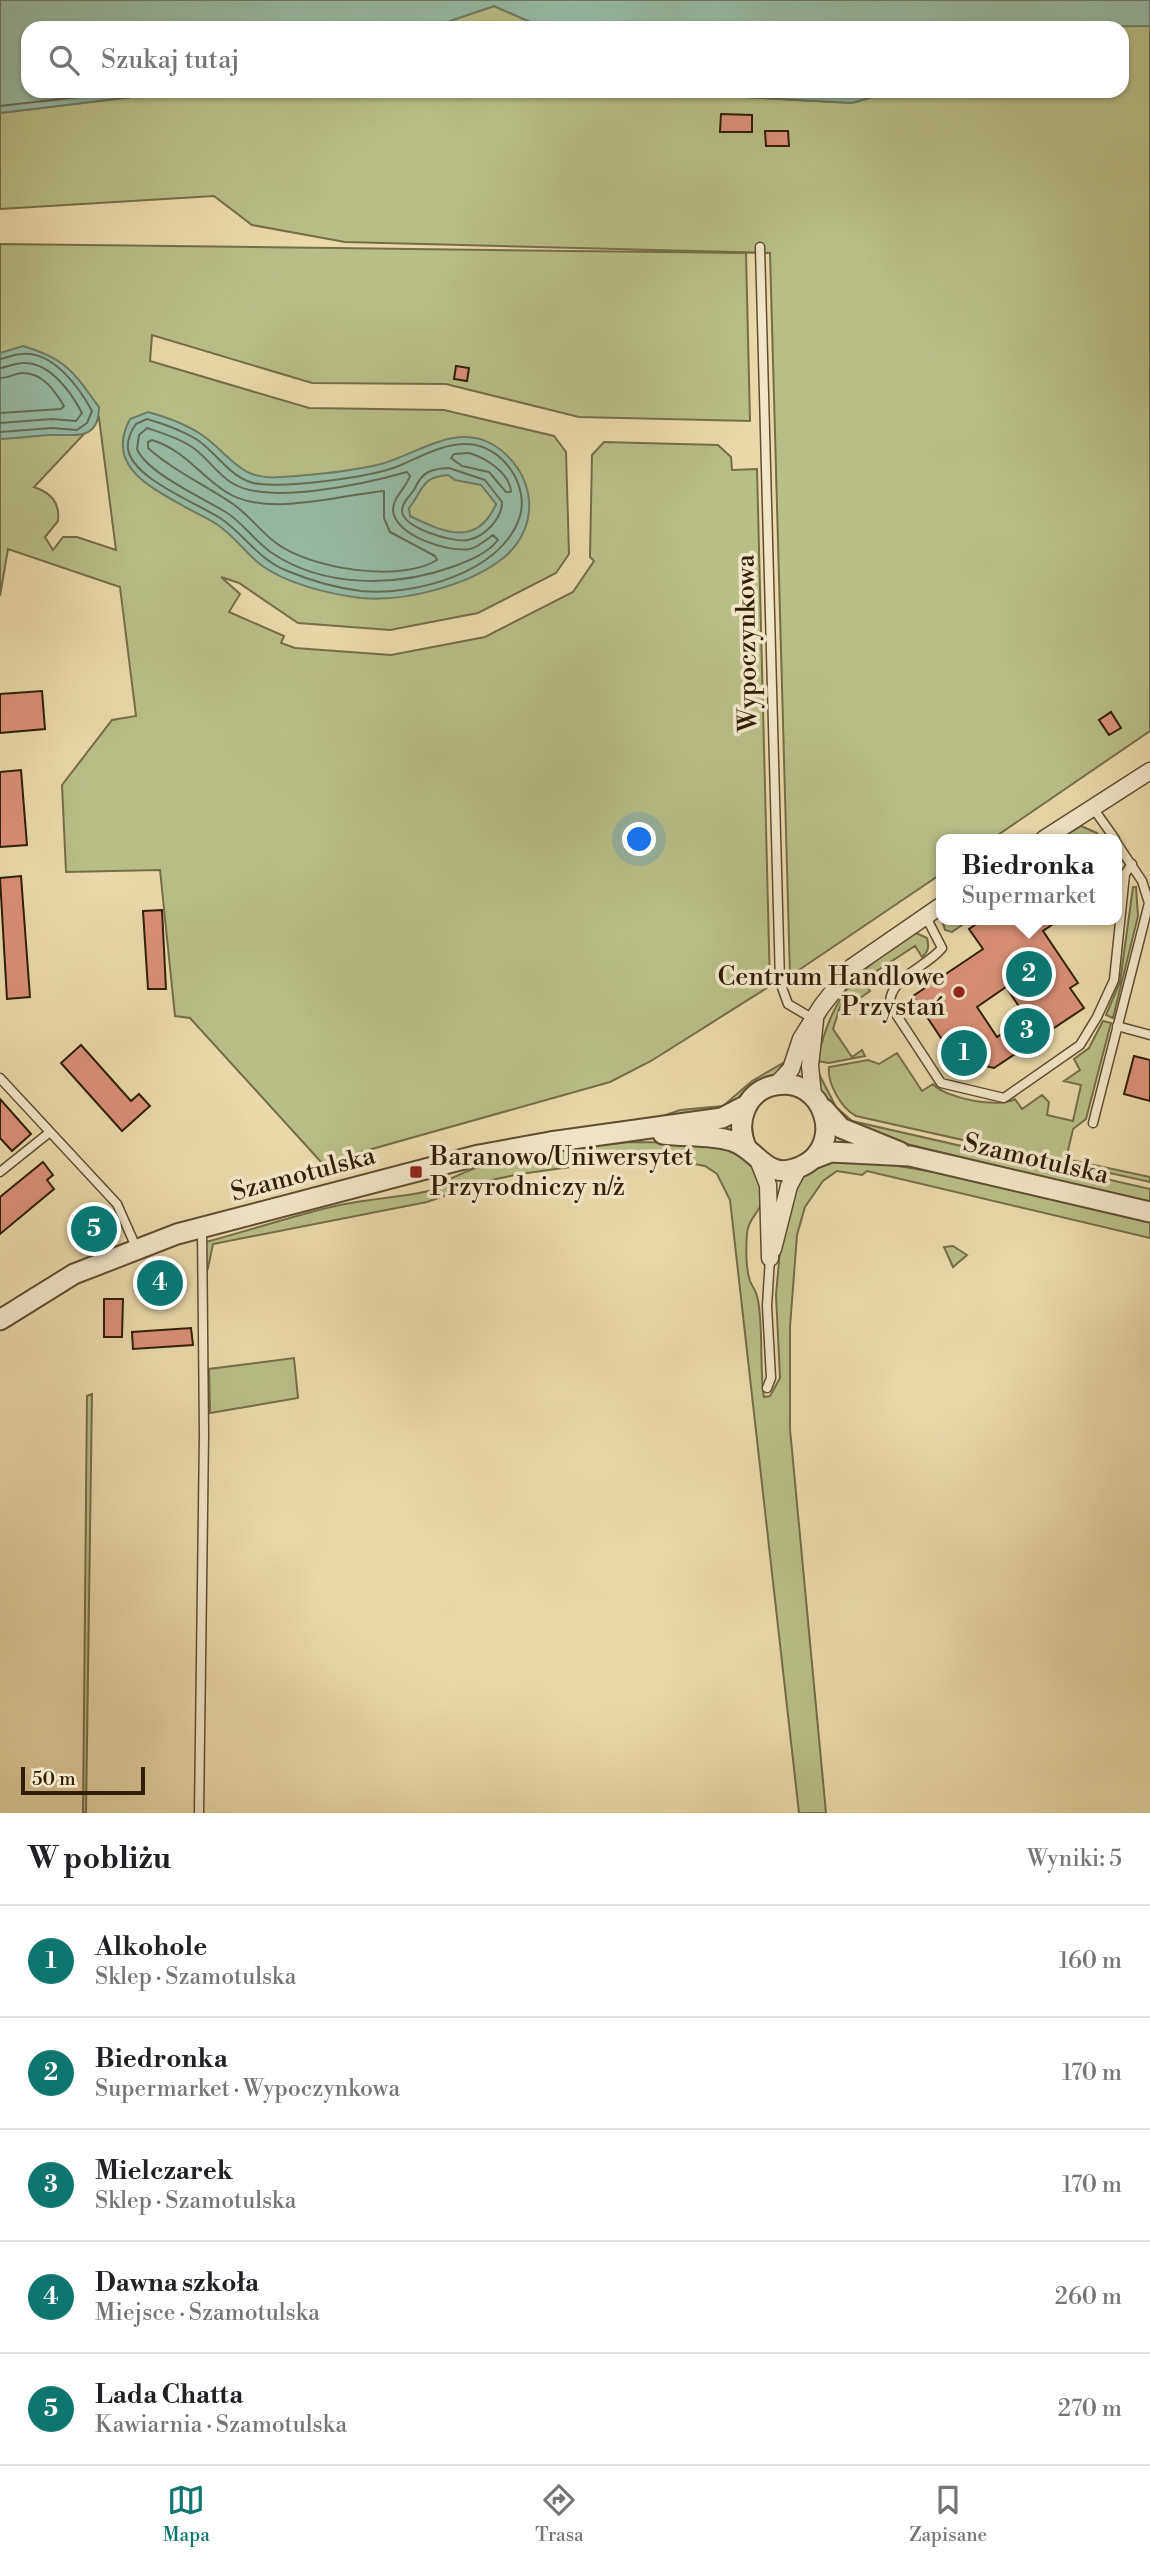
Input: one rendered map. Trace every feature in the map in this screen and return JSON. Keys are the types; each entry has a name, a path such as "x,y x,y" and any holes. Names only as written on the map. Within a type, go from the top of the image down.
{"street":[{"path":"1052,834 1150,771"},
{"path":"770,1258 768,1185 759,1162 746,1147 741,1130 747,1105 757,1094 787,1076 801,1039 835,985 852,967 936,909"},
{"path":"770,1258 789,1186 822,1146 827,1130 817,1101 810,1066 815,1020"},
{"path":"777,1084 793,1085 817,1101"},
{"name":"Szamotulska","path":"817,1101 841,1128 910,1156 1150,1212"},
{"name":"Szamotulska","path":"0,1320 74,1274 136,1247 202,1227 479,1155 730,1116 747,1105"},
{"name":"Szamotulska","path":"638,1132 714,1137 746,1147"},
{"name":"Szamotulska","path":"806,1163 831,1152 910,1156"},
{"path":"759,1162 782,1170 806,1163"}],"lane":[{"name":"Wypoczynkowa","path":"761,247 780,982 788,1004 815,1020"},
{"path":"1093,808 1112,834"},
{"path":"1093,1123 1149,903 1142,881 1122,849"},
{"path":"1122,903 1125,874 1132,863"},
{"path":"925,915 942,948 931,961 895,985 889,994 890,1005 941,1083 1004,1098 1080,1045 1114,980 1120,925"},
{"path":"1118,1026 1150,1035"},
{"path":"0,1078 120,1208 136,1247"},
{"path":"0,1172 50,1132"},
{"path":"199,1813 204,1434 202,1227"},
{"path":"767,1388 771,1378 767,1306 770,1258"}],"green space":[{"path":"494,6 528,21 450,21"},
{"path":"1129,25 1150,26 1150,731 999,834 936,834 936,877 790,976 770,253 345,242 252,225 214,196 0,209 0,113 123,98 763,98 852,103 869,98 1129,98"},
{"path":"0,244 746,253 750,421 579,417 446,384 312,383 152,335 150,361 309,408 444,410 554,436 566,452 569,554 556,573 478,613 390,630 298,623 239,583 221,577 240,594 229,612 284,636 281,643 295,648 391,655 485,637 573,592 594,561 590,557 592,455 604,442 718,445 731,457 732,470 757,469 770,986 651,1061 610,1082 322,1163 190,1018 175,1016 160,870 66,872 62,785 112,720 136,716 120,587 8,549 0,596","holes":["99,418 116,550 77,537 63,537 53,550 45,537 58,521 56,503 50,495 34,487"]},
{"path":"1081,826 1098,834 1068,834"},
{"path":"1133,887 1136,887 1138,916 1113,1018 1106,1015 1120,982"},
{"path":"944,925 962,925 952,932 945,930"},
{"path":"916,933 927,938 928,948 922,957 915,946 863,980 870,991 860,998 856,994 841,1004 833,1029 852,1057 862,1050 865,1056 829,1063 817,1061 833,1011 850,985 898,942"},
{"path":"1103,1021 1111,1023 1086,1119 1073,1129 1066,1159 1150,1177 1150,1182 856,1116 840,1101 830,1080 829,1067 868,1060 879,1064 897,1053 922,1091 933,1084 960,1098 997,1103 1015,1099 1022,1109 1042,1095 1049,1102 1047,1115 1073,1121 1081,1085 1064,1081 1080,1070 1074,1059 1089,1048"},
{"path":"783,1063 776,1075 734,1107 657,1118 680,1110 723,1106 752,1081"},
{"path":"818,1072 836,1107 852,1121 1150,1189 1150,1203 886,1139 839,1119 819,1090"},
{"path":"628,1142 717,1143 743,1156 753,1166 762,1190 762,1199 747,1233 747,1258 750,1281 759,1307 764,1397 770,1396 780,1378 776,1295 780,1251 793,1190 800,1177 823,1161 850,1158 934,1172 1150,1222 1150,1238 867,1171 862,1175 837,1171 823,1181 805,1207 797,1235 790,1327 790,1429 826,1813 799,1813 730,1200 717,1174 705,1166 662,1158 621,1160 520,1174 487,1181 427,1202 213,1244 208,1268 206,1266 206,1242 331,1207 439,1189 454,1184 452,1178 494,1162"},
{"path":"953,1246 967,1255 953,1267 944,1247"},
{"path":"294,1358 298,1398 210,1413 209,1369"},
{"path":"92,1394 86,1813 83,1813 87,1396"}],"water":[{"path":"0,0 1150,0 1150,26 1129,26 1129,21 528,21 494,6 450,21 21,21 21,98 123,98 0,113"},
{"path":"763,98 869,98 852,103"},
{"path":"23,346 60,362 82,385 99,407 95,426 90,431 76,435 0,439 0,353"},
{"path":"148,412 176,421 202,435 246,471 267,477 318,474 377,465 448,439 478,438 507,455 518,468 529,499 524,531 515,546 488,569 434,590 378,599 322,591 271,572 218,525 145,482 127,462 123,450 124,435 130,419","holes":["448,475 455,480 481,485 496,504 479,527 469,531 447,531 410,516 409,508 428,481"]}],"building":[{"path":"721,114 752,115 752,132 720,132"},
{"path":"765,131 788,131 789,146 766,146"},
{"path":"456,366 469,368 467,381 454,379"},
{"path":"42,691 45,729 0,733 0,694"},
{"path":"1111,712 1121,728 1109,735 1099,720"},
{"path":"21,770 27,845 0,847 0,772"},
{"path":"21,876 30,997 7,999 0,878"},
{"path":"162,910 166,989 148,989 143,911"},
{"name":"Centrum Handlowe Przystań","path":"975,925 1052,925 1043,931 1078,983 1070,988 1084,1008 994,1068 955,1059 913,996 983,949 969,929","holes":["1006,987 1026,1017 997,1037 977,1007"]},
{"path":"81,1045 131,1101 139,1094 150,1106 122,1131 61,1063"},
{"path":"1134,1056 1150,1060 1150,1101 1124,1094"},
{"path":"0,1099 31,1134 12,1151 0,1138"},
{"path":"43,1162 53,1175 47,1180 54,1189 0,1234 0,1197"},
{"path":"180,1269 182,1295 141,1298 139,1271"},
{"path":"104,1299 123,1299 122,1337 104,1337"},
{"path":"191,1328 193,1345 133,1349 132,1332"}],"place":[{"name":"Biedronka","path":"1029,974"},
{"name":"Centrum Handlowe Przystań","path":"959,992"},
{"name":"Mielczarek","path":"1027,1031"},
{"name":"Alkohole","path":"964,1053"},
{"name":"Baranowo/Uniwersytet Przyrodniczy n/ż","path":"416,1172"},
{"name":"Lada Chatta","path":"94,1229"},
{"name":"Dawna szkoła","path":"160,1283"}]}
